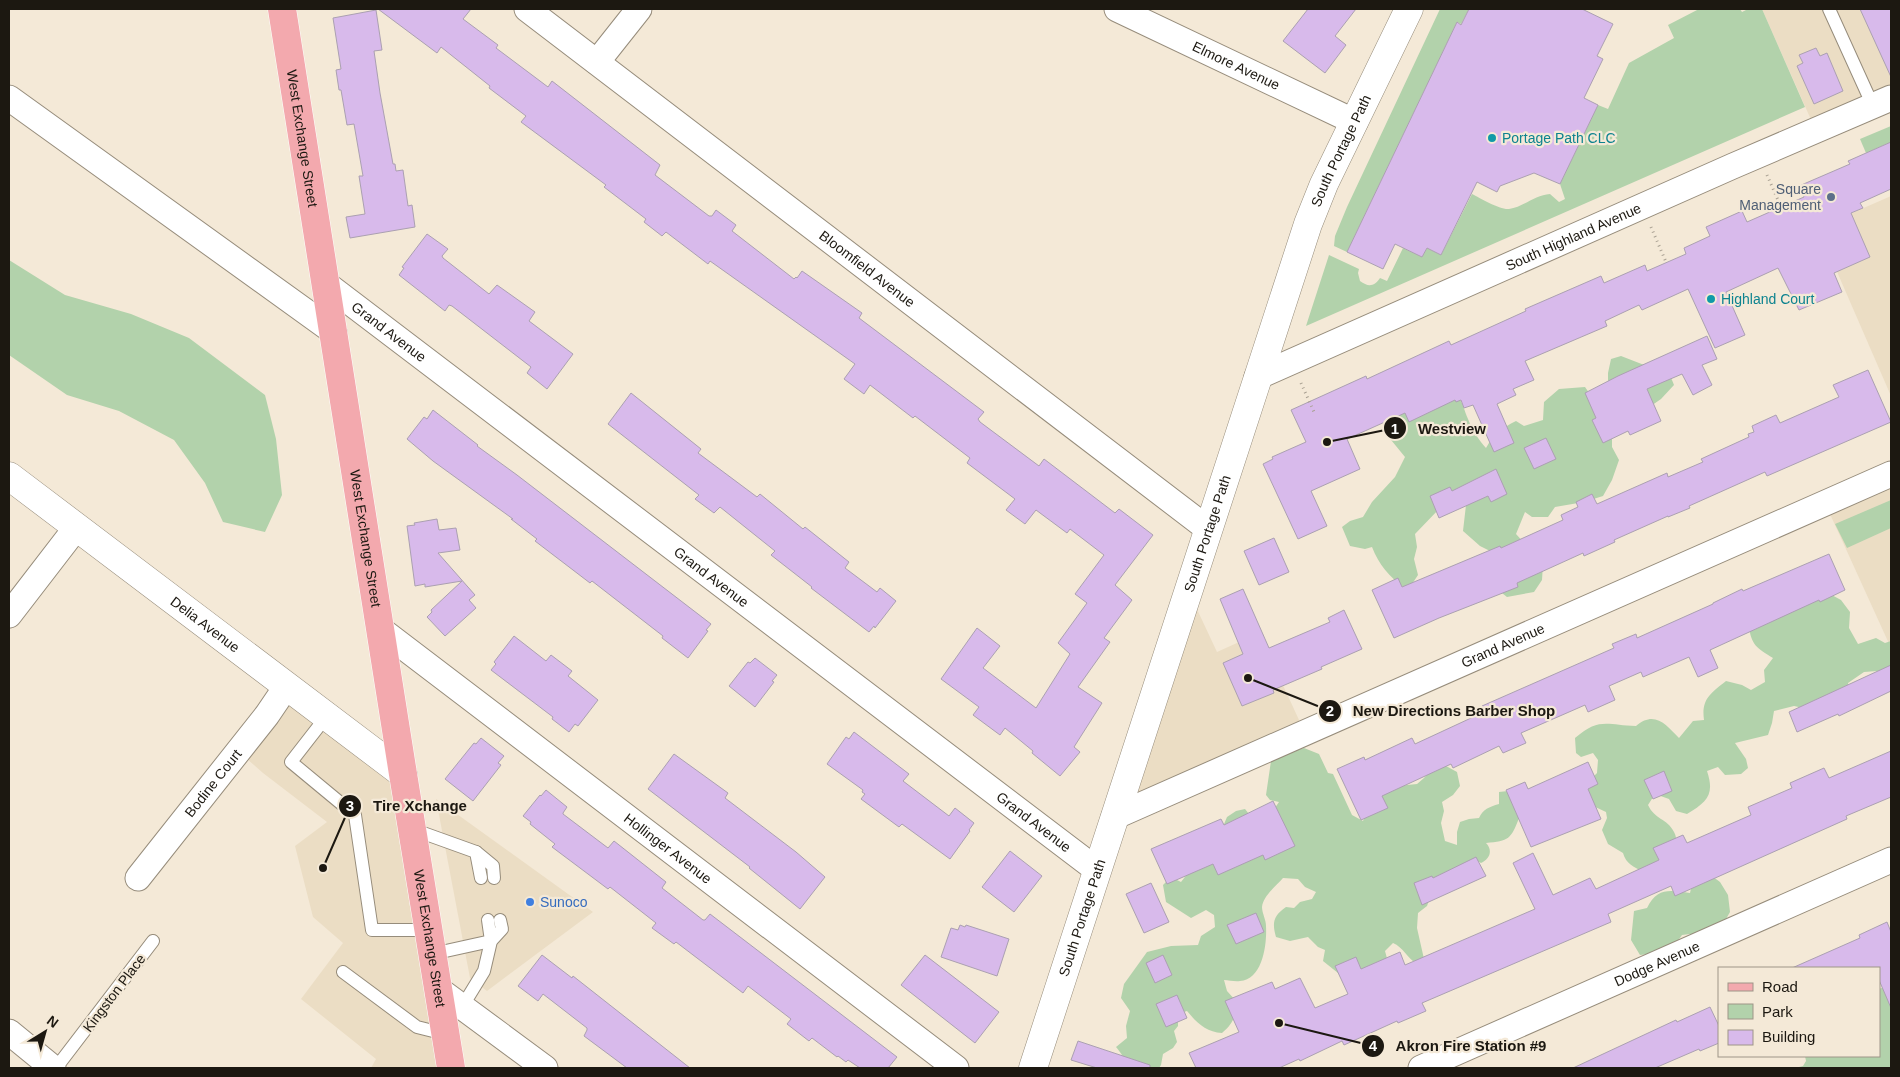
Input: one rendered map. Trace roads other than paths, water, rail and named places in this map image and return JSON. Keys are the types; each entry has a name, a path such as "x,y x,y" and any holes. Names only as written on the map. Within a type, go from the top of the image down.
{"main road":[{"name":"West Exchange Street","path":"282,9 451,1068"},
{"name":"South Portage Path","path":"1033,1068 1308,224 1324,184 1409,9"},
{"name":"Delia Avenue","path":"9,476 286,688 403,774"}],"street":[{"name":"Bloomfield Avenue","path":"526,9 1208,529"},
{"path":"597,62 639,9"},
{"name":"Elmore Avenue","path":"1117,9 1355,122"},
{"path":"9,98 334,332"},
{"name":"South Highland Avenue","path":"1257,377 1882,102"},
{"name":"Grand Avenue","path":"326,284 1097,870"},
{"name":"Grand Avenue","path":"1114,817 1891,474"},
{"path":"9,615 76,528"},
{"name":"Hollinger Avenue","path":"380,628 956,1068"},
{"name":"Bodine Court","path":"138,878 267,715 286,688"},
{"name":"Dodge Avenue","path":"1421,1068 1891,860"},
{"path":"438,989 545,1068"},
{"path":"9,1032 53,1068"}],"lane":[{"path":"1829,9 1882,102"},
{"path":"326,717 291,762 355,815 372,930 430,942 491,941"},
{"path":"412,829 476,852 493,866 494,878"},
{"path":"476,852 481,878"},
{"path":"462,1007 484,971 491,941 502,930 494,920"},
{"name":"Kingston Place","path":"56,1068 153,941"},
{"path":"343,972 417,1027 445,1034"}],"place":[{"name":"Portage Path CLC","path":"1492,138"},
{"name":"Square Management","path":"1831,197"},
{"name":"Highland Court","path":"1711,299"},
{"name":"Westview","path":"1327,442"},
{"name":"New Directions Barber Shop","path":"1248,678"},
{"name":"Tire Xchange","path":"323,868"},
{"name":"Sunoco","path":"530,902"},
{"name":"Akron Fire Station #9","path":"1279,1023"}]}
